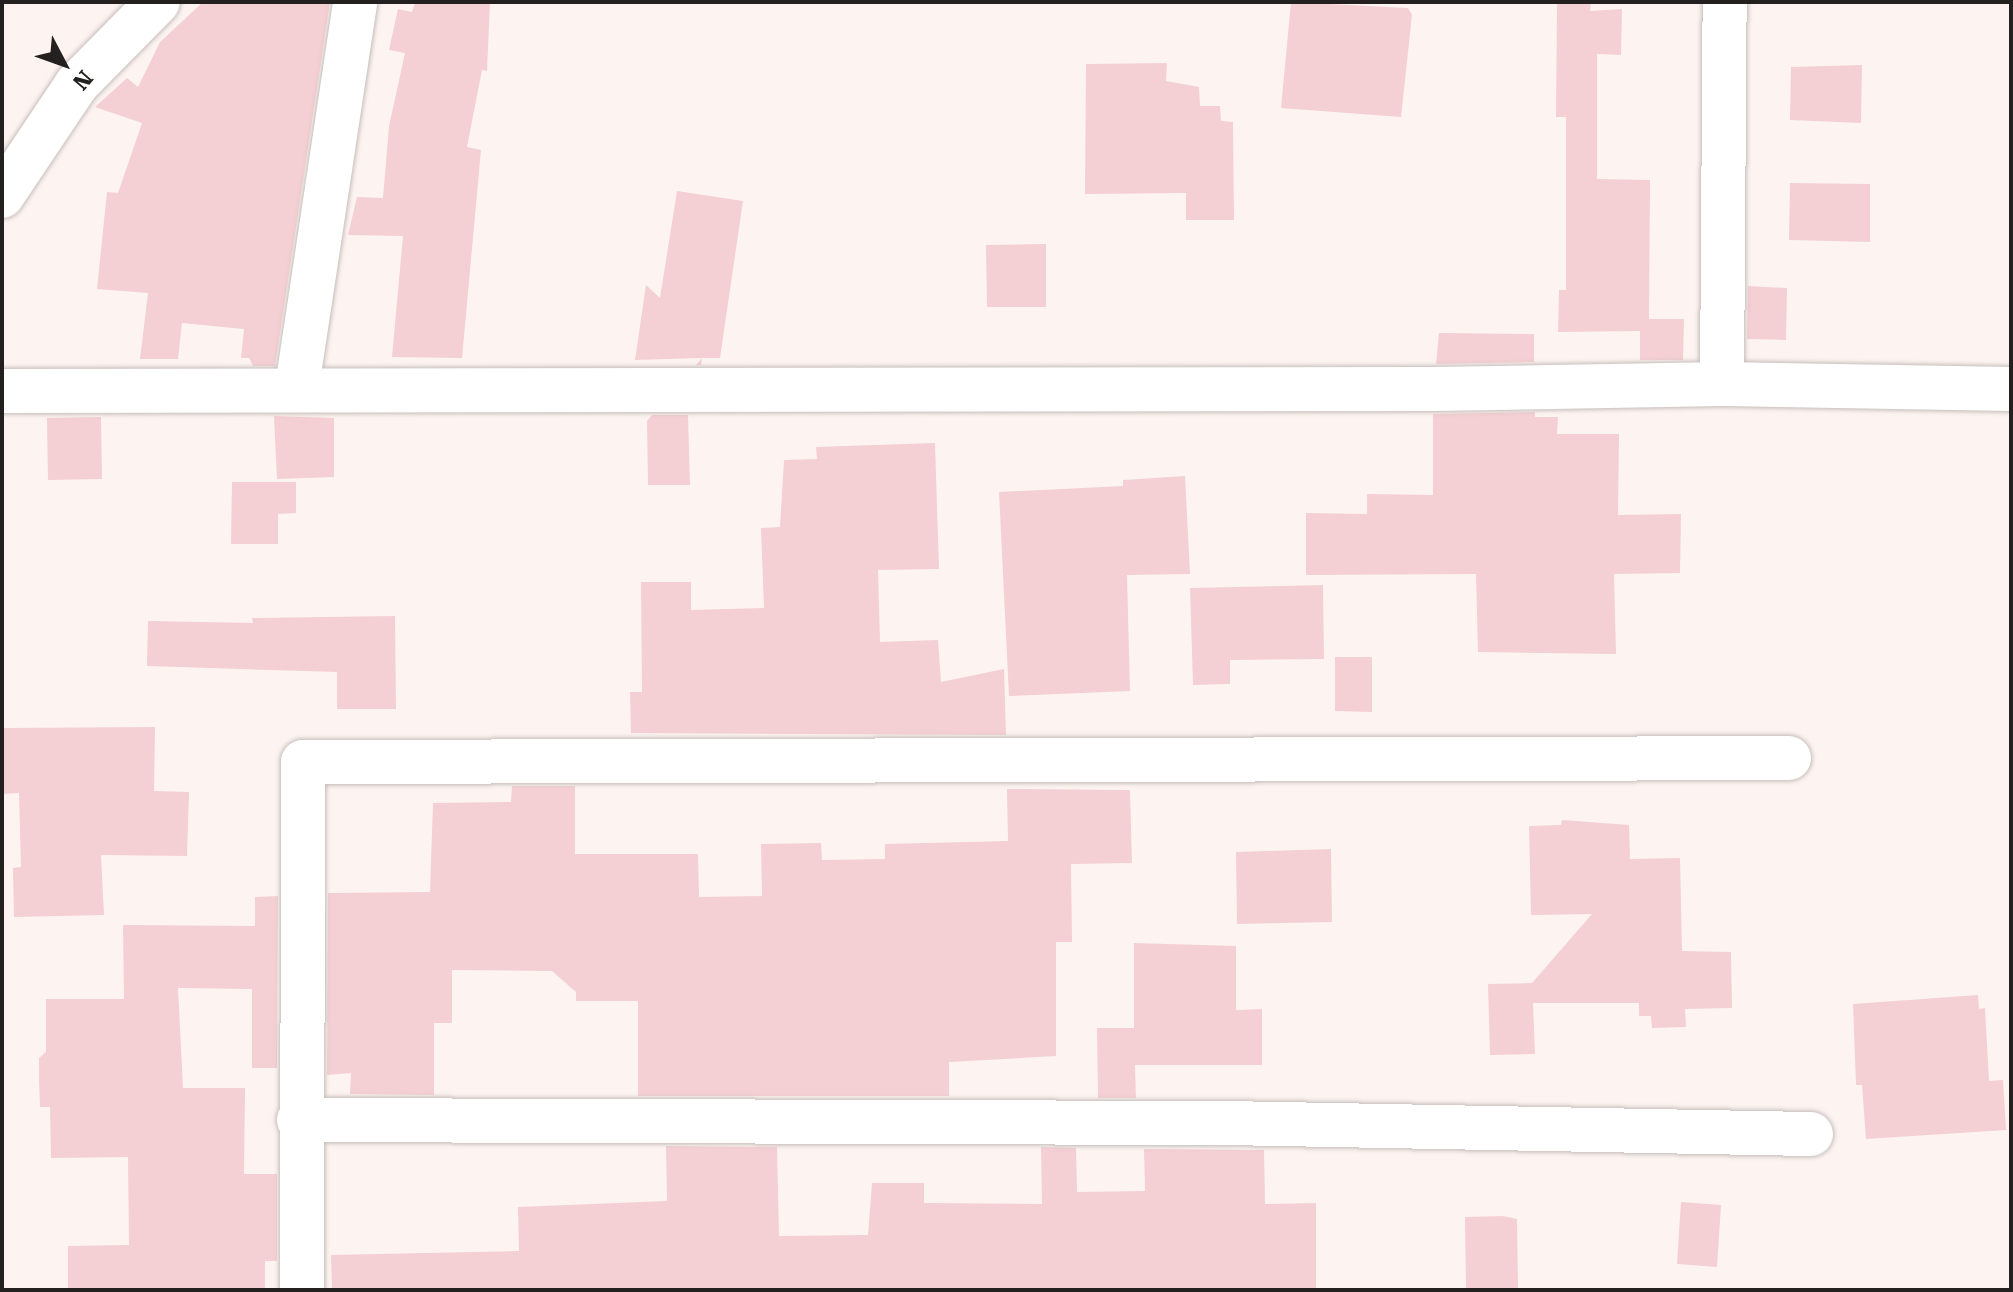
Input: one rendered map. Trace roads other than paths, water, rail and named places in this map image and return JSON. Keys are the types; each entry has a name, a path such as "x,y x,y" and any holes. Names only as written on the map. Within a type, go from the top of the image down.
{"street":[{"path":"2,196 77,84 158,2"},
{"path":"297,387 355,2"},
{"path":"1722,384 1725,2"},
{"path":"2,391 297,387 1434,389 1722,384 2011,389"},
{"path":"302,1290 299,1120 303,762 1789,758"},
{"path":"299,1120 1226,1123 1811,1134"}]}
